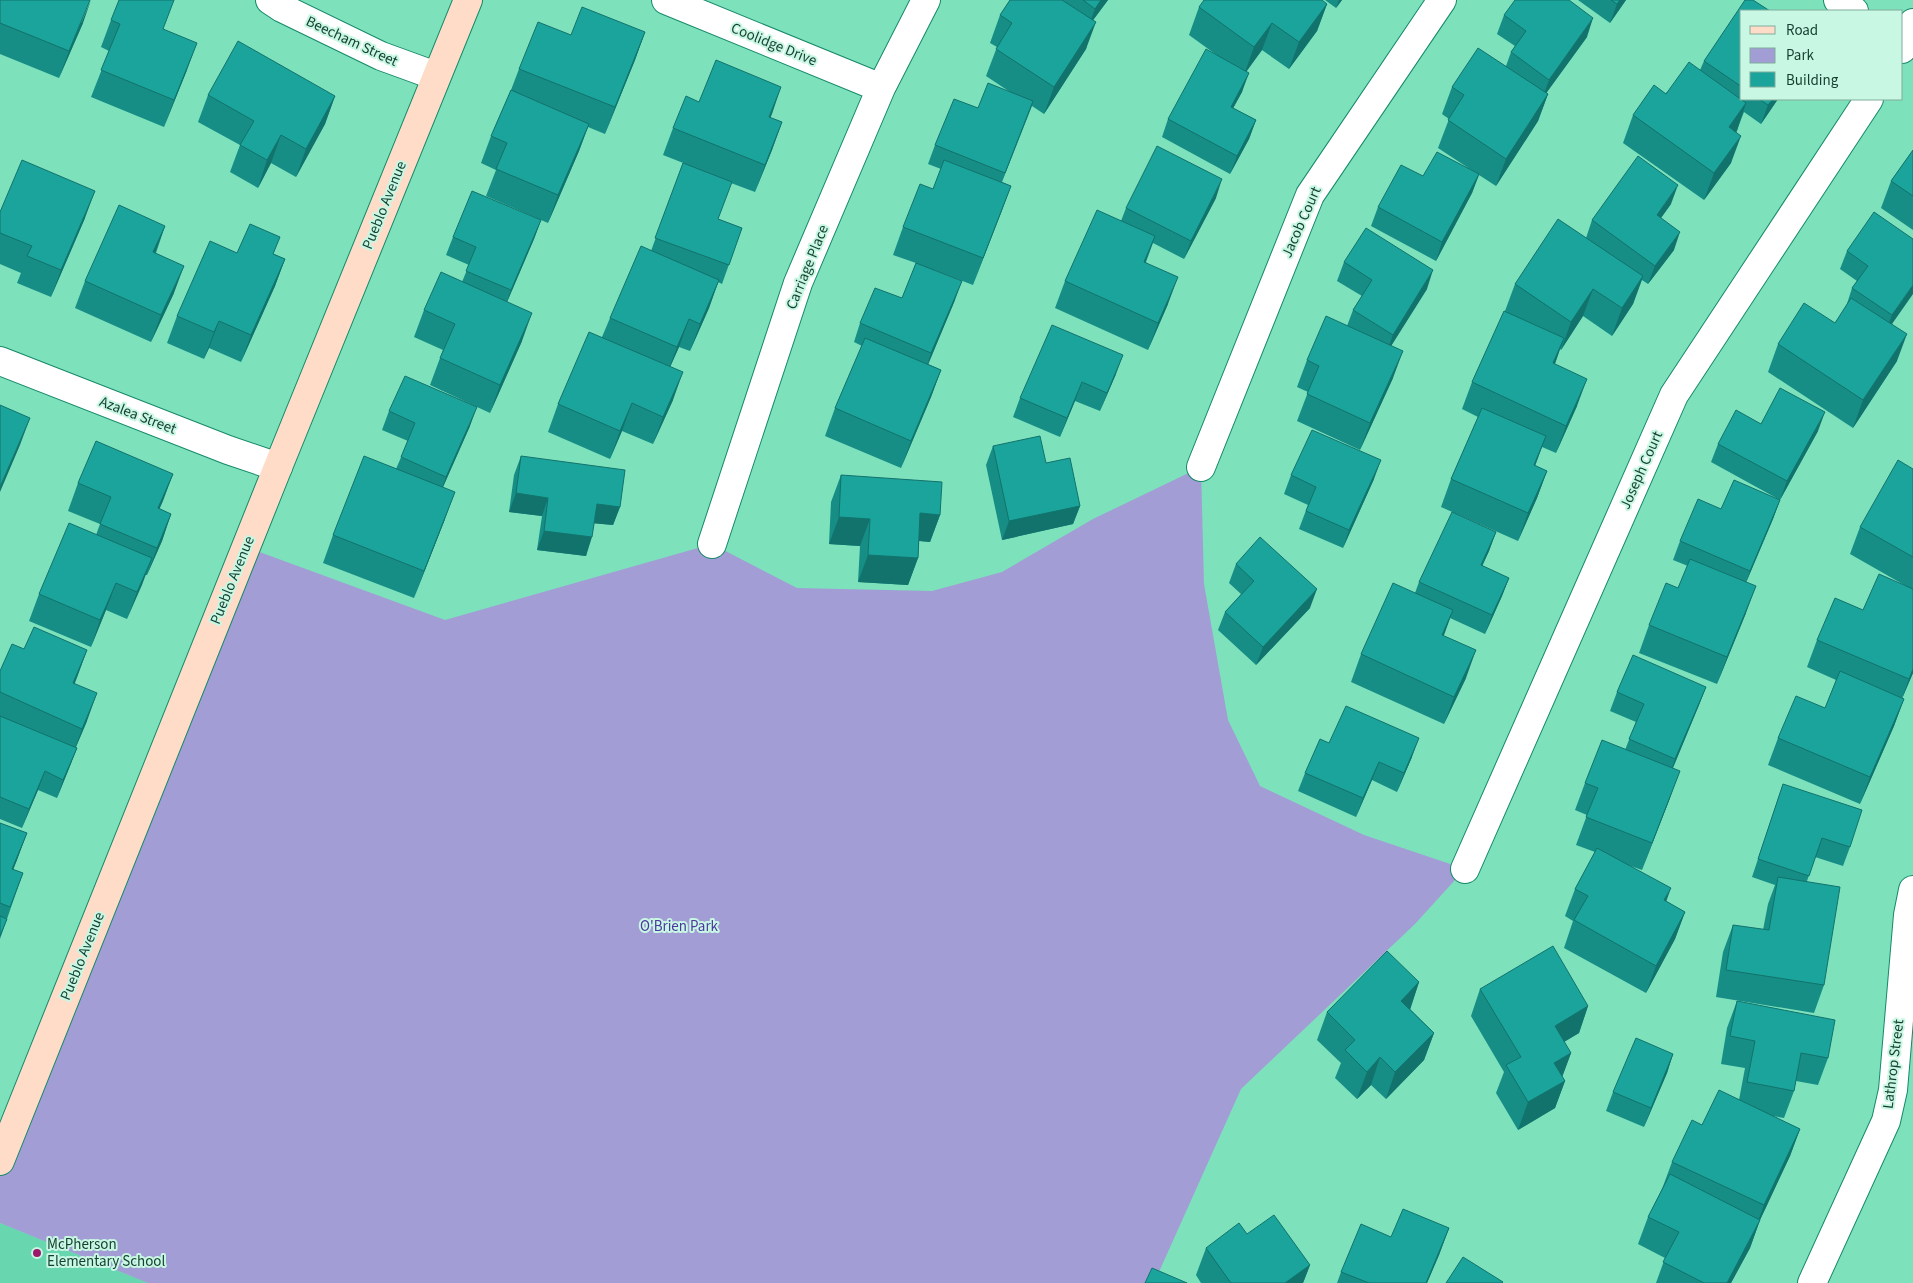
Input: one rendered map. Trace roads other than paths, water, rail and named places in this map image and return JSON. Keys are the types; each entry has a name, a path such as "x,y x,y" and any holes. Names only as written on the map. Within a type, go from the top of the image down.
{"street":[{"name":"Beecham Street","path":"270,0 282,8 380,56 436,76"},
{"name":"Pueblo Avenue","path":"0,1161 278,467 468,0"},
{"name":"Coolidge Drive","path":"666,0 882,88"},
{"name":"Carriage Place","path":"712,544 798,283 882,88 926,0"},
{"name":"Jacob Court","path":"1201,467 1310,195 1442,0"},
{"path":"1838,0 1853,10"},
{"name":"Joseph Court","path":"1465,869 1674,395 1868,100"},
{"name":"Azalea Street","path":"0,361 228,450 278,467"},
{"name":"Lathrop Street","path":"1812,1283 1886,1121 1893,1090 1908,915 1913,890"}],"place":[{"name":"McPherson Elementary School","path":"37,1253"}],"park label":[{"name":"O'Brien Park","path":"679,926"}]}
